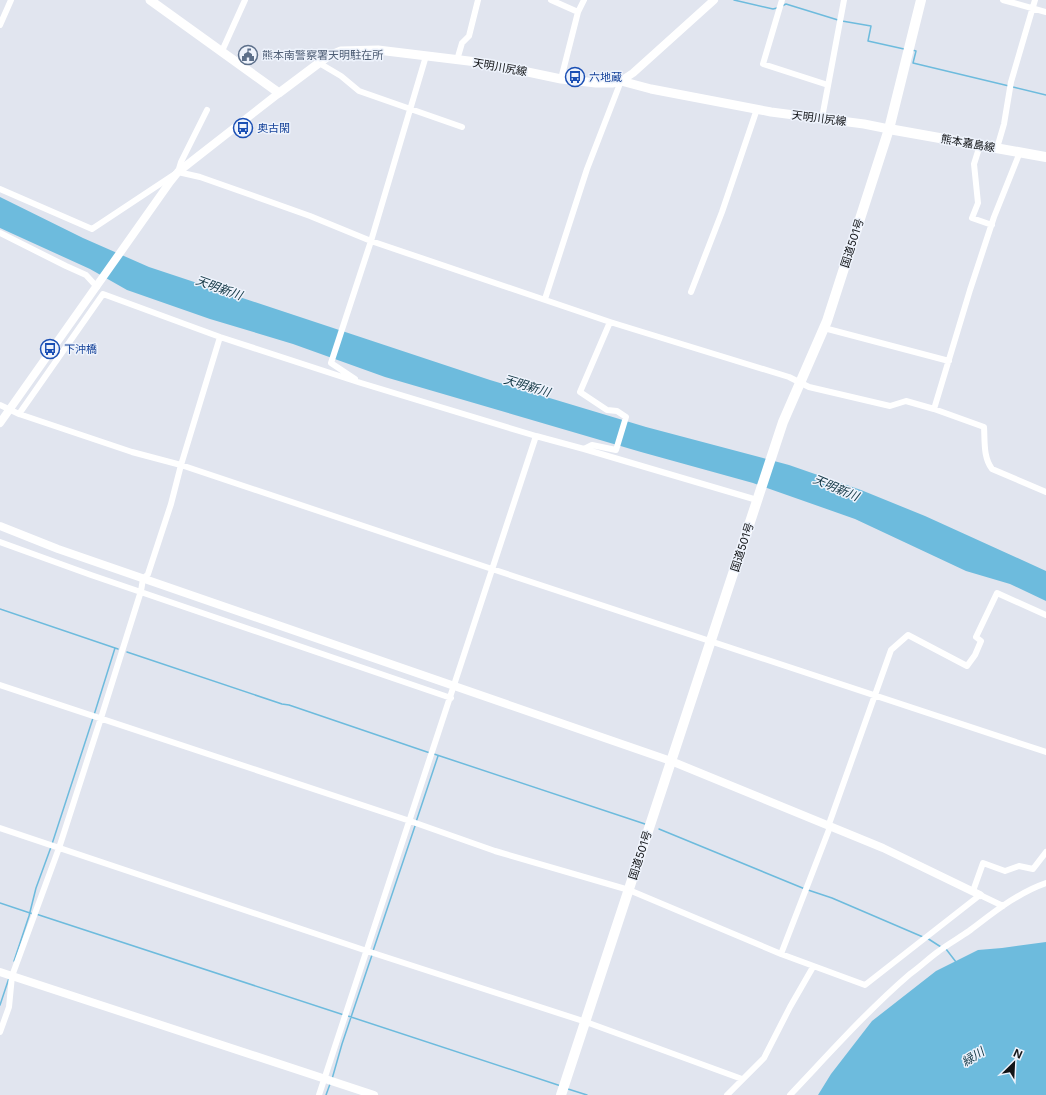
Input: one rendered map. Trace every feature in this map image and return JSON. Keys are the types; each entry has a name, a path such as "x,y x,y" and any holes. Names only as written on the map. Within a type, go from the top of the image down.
{"main road":[{"path":"150,0 279,94"},
{"name":"国道501号","path":"561,1095 771,456 783,422 824,328 889,129 921,0"},
{"name":"天明川尻線","path":"279,94 327,57 341,50 378,50 485,63 561,79 596,83 612,83 621,81 651,89 757,109 889,129"},
{"name":"熊本嘉島線","path":"889,129 1046,157"}],"street":[{"path":"0,25 11,0"},
{"path":"222,51 245,0"},
{"path":"457,60 462,43 469,36 478,0"},
{"path":"551,0 578,12"},
{"path":"561,79 578,12 584,0"},
{"path":"545,299 587,169 621,81 633,73 714,0"},
{"path":"782,0 763,64 828,85"},
{"path":"822,118 844,0"},
{"path":"1003,0 1046,12"},
{"path":"997,148 1004,124 1011,82 1035,0"},
{"path":"362,383 331,363 371,241 426,56"},
{"path":"319,63 341,76 359,91 462,127"},
{"path":"0,189 92,229 178,172 279,94"},
{"path":"691,292 722,212 757,109"},
{"path":"0,423 125,247 148,211 178,172 181,162 207,110"},
{"path":"980,145 974,164 978,203 972,218 992,225"},
{"path":"934,409 970,290 992,225 1020,152"},
{"path":"178,172 200,177 275,203 371,241 610,322 789,377 809,387 890,406 906,402 934,409 984,427 986,457 992,469 1046,492"},
{"path":"0,233 86,275 99,284"},
{"path":"18,414 103,294 220,337 362,383 536,436 758,498"},
{"path":"584,449 592,445 616,450 626,417 616,411 607,410 580,392 610,322"},
{"path":"824,328 949,361"},
{"path":"0,1032 8,1007 12,976 59,848 102,718 141,591 143,579 148,574 171,504 181,465 220,337"},
{"path":"0,406 10,409 18,414 132,452 181,465 492,570 1046,752"},
{"path":"319,1095 327,1080 366,951 451,698 453,686 536,436"},
{"path":"0,526 38,542 143,579 671,761 883,848 1003,906"},
{"path":"0,542 451,698"},
{"path":"781,954 830,827 829,824 891,650 908,635 967,666 981,642 976,637 997,593 1046,615"},
{"path":"0,685 410,821 495,851 629,890 781,954 865,985 976,893 983,863 1005,871 1019,866 1033,869 1046,852"},
{"path":"0,828 366,951 586,1022 742,1079"},
{"path":"790,1095 884,998 910,975 939,951 1003,906 1023,893 1046,883"},
{"path":"727,1095 764,1058 790,1007 814,967"},
{"path":"0,972 374,1095"}],"water":[{"name":"天明新川","path":"0,197 83,238 149,267 490,380 646,427 789,465 861,490 925,516 1046,571 1046,601 1010,584 966,571 855,519 753,483 641,452 385,377 293,344 210,319 127,290 90,269 0,228"},
{"name":"緑川","path":"1046,942 1046,1095 818,1095 831,1074 872,1021 936,971 978,950"}],"waterway":[{"path":"734,0 773,9 777,8"},
{"path":"782,6 786,4 838,20"},
{"path":"842,21 871,26 868,41 904,49"},
{"path":"912,50 916,51 913,63 1009,86"},
{"path":"1013,87 1046,95"},
{"path":"0,609 118,649"},
{"path":"94,715 115,648"},
{"path":"127,652 430,753"},
{"path":"52,844 93,718"},
{"path":"434,754 645,824"},
{"path":"416,822 438,756"},
{"path":"373,951 415,826"},
{"path":"659,829 805,889"},
{"path":"14,961 29,916 36,888 51,847"},
{"path":"808,890 832,898 923,937"},
{"path":"0,903 33,914"},
{"path":"36,914 344,1015"},
{"path":"927,938 941,947"},
{"path":"946,949 956,962"},
{"path":"332,1079 342,1044 372,955"},
{"path":"0,1005 9,978"},
{"path":"348,1016 561,1086"},
{"path":"326,1095 330,1084"},
{"path":"568,1089 587,1095"}],"place":[{"name":"熊本南警察署天明駐在所","path":"248,55"},
{"name":"六地蔵","path":"575,77"},
{"name":"奥古閑","path":"243,128"},
{"name":"下沖橋","path":"50,349"}]}
